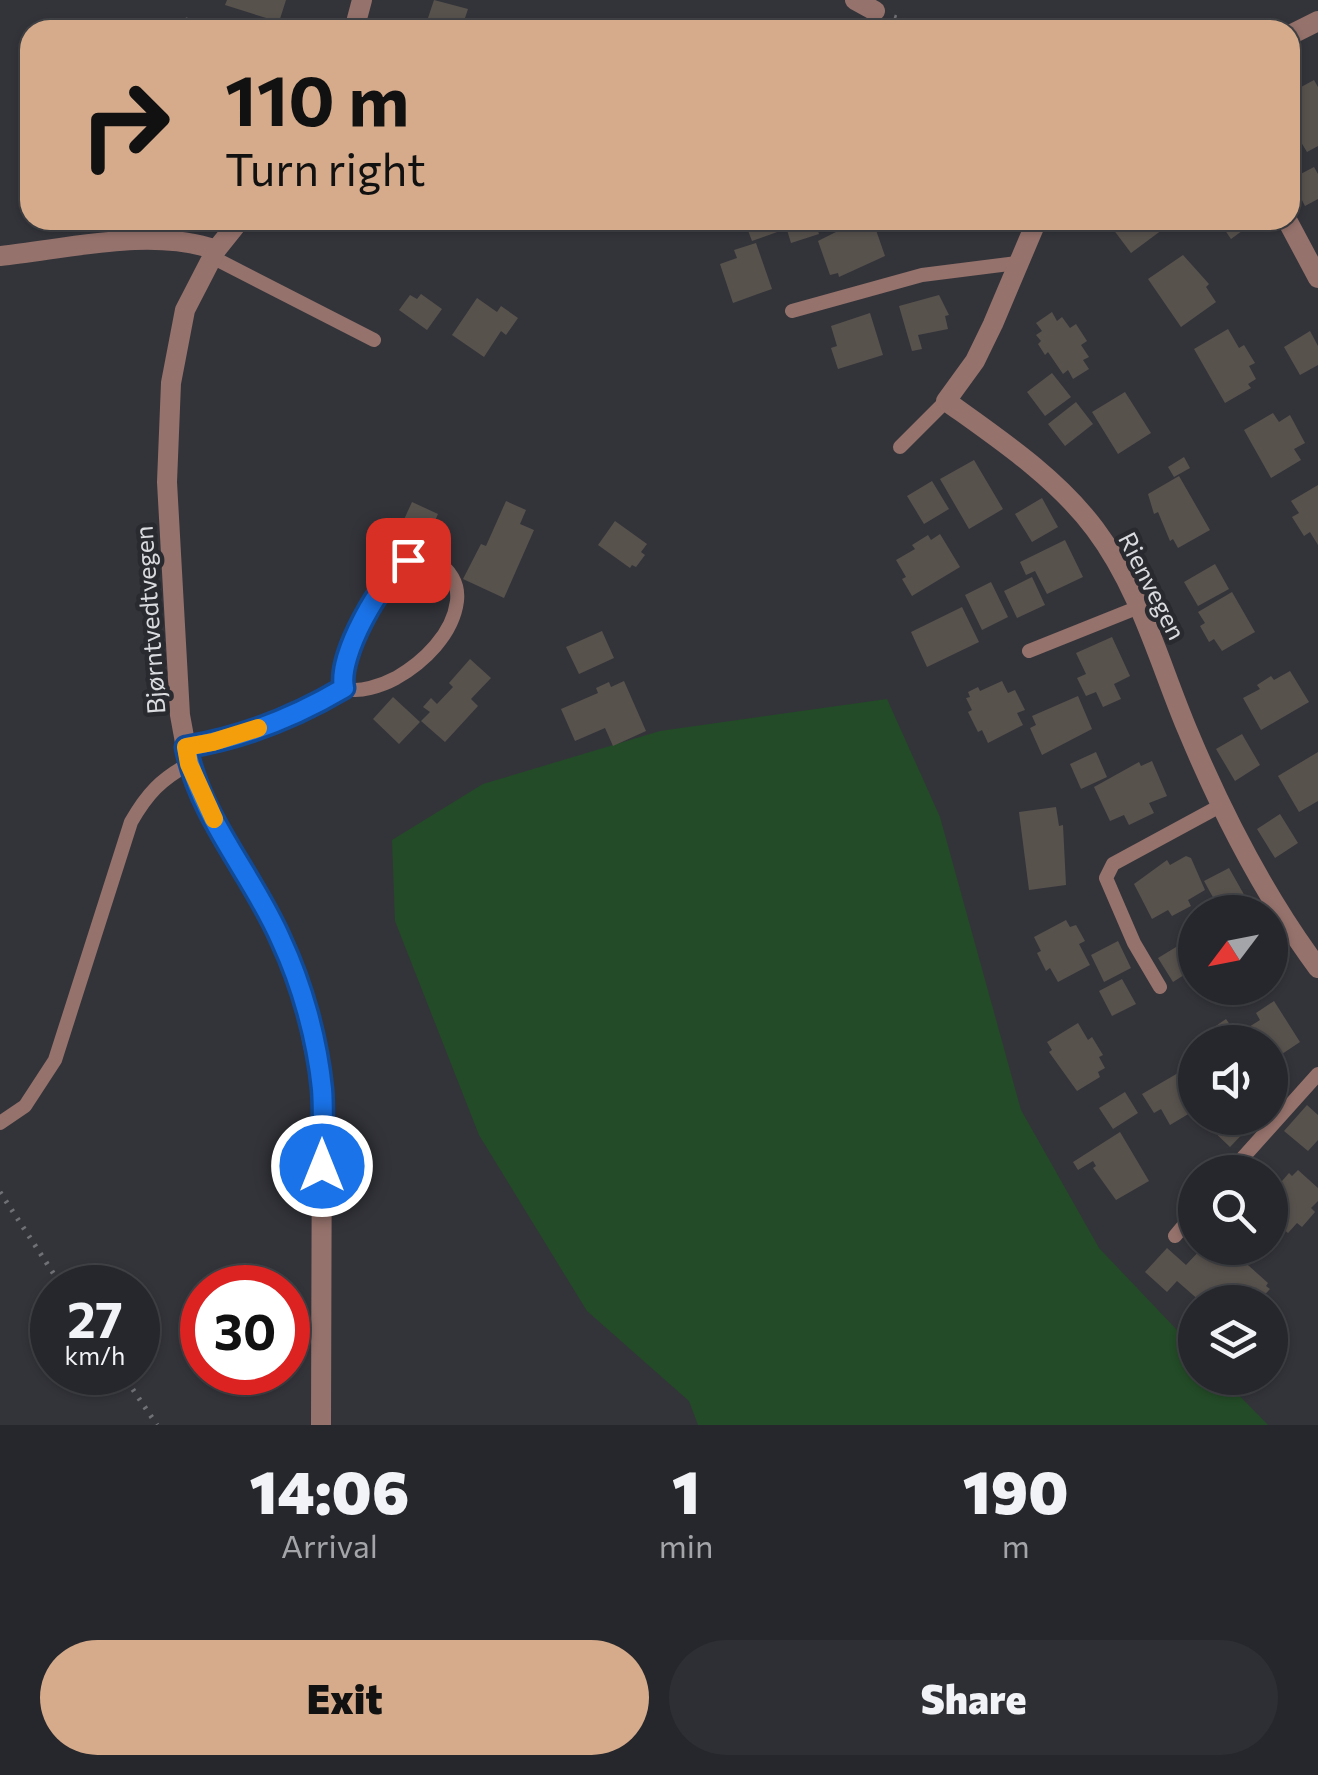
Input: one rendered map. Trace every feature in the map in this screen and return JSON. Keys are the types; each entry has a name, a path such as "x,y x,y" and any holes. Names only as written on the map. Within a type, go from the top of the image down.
{"street":[{"path":"855,0 875,11"},
{"name":"Bjørntvedtvegen","path":"232,230 214,253 185,310 170,382 166,482 179,699 187,756 213,817 281,938 305,1005 322,1088 321,1425"},
{"path":"946,401 994,324 1033,230"},
{"path":"1292,230 1318,278"},
{"path":"0,256 148,240 189,240 214,253"},
{"name":"Rienvegen","path":"946,401 1026,460 1076,506 1096,531 1139,607 1220,806 1274,904 1318,968"}],"lane":[{"path":"214,253 374,340"},
{"path":"792,312 922,275 1016,263"},
{"path":"900,447 946,401"},
{"path":"0,1123 25,1106 55,1060 131,822 146,795 187,756 213,742 284,719 344,688 352,691 389,682 426,656 442,638 457,600 451,574 440,563 416,558 395,570 382,588 344,667 344,688"},
{"path":"1029,651 1139,607"},
{"path":"1160,987 1127,930 1106,878 1113,864 1220,806"},
{"path":"1245,1155 1318,1074"},
{"path":"1175,1236 1178,1232"}],"path":[{"path":"875,11 903,20"},
{"path":"0,1192 48,1265"},
{"path":"137,1395 157,1425"}],"green space":[{"path":"887,699 940,817 1021,1110 1099,1248 1178,1331 1178,1395 1239,1395 1268,1425 698,1425 689,1401 587,1311 479,1135 395,921 392,840 483,784 660,731"}],"building":[{"path":"227,0 286,0 280,20 225,5"},
{"path":"434,0 468,9 464,20 427,20"},
{"path":"1314,80 1318,87 1318,146 1307,152 1300,140 1300,88"},
{"path":"1314,167 1318,174 1318,199 1305,206 1300,196 1300,174"},
{"path":"748,230 780,230 780,231 752,241"},
{"path":"787,230 818,230 819,234 791,243"},
{"path":"840,230 876,230 885,256 839,277 838,273 830,275 818,241"},
{"path":"1114,230 1162,230 1131,253"},
{"path":"1225,230 1243,230 1231,239"},
{"path":"756,243 772,289 733,303 720,264 737,258 734,250"},
{"path":"1183,255 1209,284 1206,287 1216,302 1181,327 1148,279"},
{"path":"421,294 442,309 427,330 399,310 410,295 417,299"},
{"path":"939,295 949,315 945,316 948,329 918,335 922,349 912,351 899,306"},
{"path":"477,298 497,312 501,306 518,318 506,335 501,331 484,357 452,335"},
{"path":"1052,312 1057,321 1062,317 1070,328 1076,324 1087,341 1081,345 1089,357 1083,360 1089,369 1073,379 1068,370 1063,374 1038,344 1041,341 1036,335 1042,331 1036,323"},
{"path":"870,313 883,355 838,369 831,348 837,346 831,326"},
{"path":"1228,329 1239,348 1244,345 1255,363 1249,366 1256,379 1248,384 1251,388 1225,403 1194,349"},
{"path":"1310,331 1318,346 1318,365 1300,375 1284,347"},
{"path":"1052,373 1071,397 1045,416 1027,392"},
{"path":"1125,392 1151,433 1118,454 1092,412"},
{"path":"1076,402 1093,424 1065,446 1048,424"},
{"path":"1273,413 1279,422 1290,415 1305,443 1294,449 1301,460 1271,478 1244,430"},
{"path":"1184,457 1190,468 1174,477 1168,467"},
{"path":"974,460 1003,509 969,529 940,479"},
{"path":"1179,476 1210,530 1178,548 1173,539 1170,541 1158,512 1154,514 1148,494"},
{"path":"932,481 949,509 924,524 907,496"},
{"path":"1318,485 1318,545 1310,532 1304,536 1292,517 1299,513 1291,501"},
{"path":"1042,498 1058,527 1032,542 1015,514"},
{"path":"506,501 526,510 520,524 534,530 504,598 463,579 481,544 486,546"},
{"path":"412,502 438,514 422,549 396,537"},
{"path":"615,521 647,544 636,567 630,568 598,545"},
{"path":"940,534 960,567 912,596 896,560 915,549 912,545 928,535 931,540"},
{"path":"1065,540 1083,577 1047,594 1035,571 1026,575 1020,562"},
{"path":"1215,564 1229,589 1198,606 1184,582"},
{"path":"1032,577 1045,605 1017,618 1004,591"},
{"path":"991,582 1008,617 982,630 965,595"},
{"path":"1232,592 1255,632 1222,651 1214,639 1209,642 1198,612"},
{"path":"962,607 979,642 927,667 911,632"},
{"path":"602,631 614,658 579,674 566,647"},
{"path":"1112,637 1130,676 1114,684 1121,699 1103,707 1096,692 1086,696 1077,678 1086,674 1076,653"},
{"path":"470,659 491,678 471,699 478,706 445,742 421,721 430,712 423,707 431,698 437,704"},
{"path":"1290,671 1309,702 1261,730 1243,698 1260,689 1257,685 1271,676 1274,680"},
{"path":"624,681 646,731 613,746 605,728 575,741 561,709 598,693 596,688 609,682 611,687"},
{"path":"1002,681 1008,693 1015,690 1025,710 1017,713 1023,725 988,743 968,712 972,710 966,698 970,697 968,692 978,687 980,691"},
{"path":"1078,696 1092,729 1042,755 1030,728 1036,725 1032,716"},
{"path":"393,697 420,722 399,744 373,719"},
{"path":"1242,734 1260,765 1235,781 1216,749"},
{"path":"1096,752 1107,777 1081,789 1070,764"},
{"path":"1318,752 1318,801 1299,812 1278,776"},
{"path":"1152,761 1167,796 1149,803 1154,813 1129,825 1124,815 1110,821 1094,787 1139,762 1141,766"},
{"path":"1056,807 1059,826 1063,825 1066,885 1029,890 1019,812"},
{"path":"1280,814 1298,843 1275,858 1257,829"},
{"path":"1186,856 1191,858 1205,890 1196,895 1178,895 1178,913 1172,916 1168,910 1152,919 1134,884 1167,860 1170,865"},
{"path":"1229,868 1244,895 1212,895 1204,881"},
{"path":"1066,920 1070,927 1076,925 1085,941 1079,944 1090,965 1058,982 1050,968 1046,971 1034,937"},
{"path":"1118,941 1131,968 1104,982 1091,955"},
{"path":"1178,946 1178,979 1173,982 1158,958"},
{"path":"1122,979 1136,1004 1112,1016 1099,991"},
{"path":"1268,1005 1277,1005 1300,1042 1288,1050 1288,1025 1252,1025 1260,1020 1256,1013"},
{"path":"1078,1023 1103,1055 1099,1057 1105,1068 1098,1072 1100,1077 1077,1091 1049,1052 1052,1050 1047,1042"},
{"path":"1178,1073 1178,1120 1170,1125 1161,1109 1154,1113 1142,1094"},
{"path":"1125,1092 1138,1113 1113,1129 1099,1108"},
{"path":"1307,1105 1318,1115 1318,1140 1308,1151 1288,1134 1288,1126"},
{"path":"1120,1132 1149,1181 1116,1200 1093,1168 1093,1161 1078,1170 1073,1162"},
{"path":"1217,1135 1242,1135 1230,1147"},
{"path":"1298,1170 1318,1188 1318,1201 1311,1208 1315,1212 1302,1227 1297,1223 1288,1233 1288,1174 1292,1176"},
{"path":"1167,1248 1178,1258 1178,1265 1248,1265 1268,1283 1182,1285 1177,1281 1167,1292 1145,1272"}],"slow traffic":[{"path":"214,819 189,764 186,747 258,728"}],"route":[{"path":"322,1166 322,1088 305,1005 281,938 213,817 189,764 186,747 284,719 344,688 344,667 363,624 382,588 408,560"}]}
